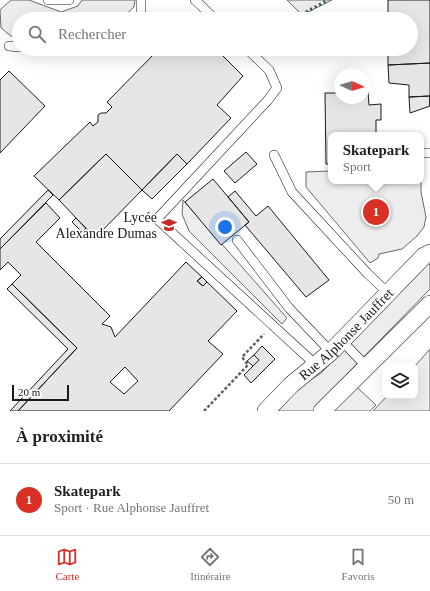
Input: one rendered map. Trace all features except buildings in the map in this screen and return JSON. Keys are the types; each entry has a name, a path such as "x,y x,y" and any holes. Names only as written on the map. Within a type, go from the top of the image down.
{"street":[{"name":"Rue Alphonse Jauffret","path":"266,411 291,386 337,346 428,250"},
{"path":"322,411 430,304"}],"lane":[{"path":"48,0 69,0"},
{"path":"141,0 141,12"},
{"path":"195,0 208,12"},
{"path":"254,56 269,70 277,88 268,100 157,219 316,365"},
{"path":"274,155 292,192 388,293"},
{"path":"237,240 289,308 337,346 367,367"}],"path":[{"path":"204,411 248,365 242,357 272,325"}],"shaded area":[{"path":"11,0 29,0 61,12 12,12 12,36 1,28 0,10"},
{"path":"82,0 135,0 134,7 129,12 61,12 78,6"},
{"path":"287,0 332,0 308,12 299,12"},
{"path":"328,171 328,184 421,184 426,217 424,227 417,236 402,249 379,254 378,258 370,263 306,187 306,172"},
{"path":"183,200 287,318 282,324 189,231 182,214"},
{"path":"428,263 430,265 430,289 345,376 376,405 370,411 275,411 294,391 321,373"},
{"path":"430,349 430,411 373,411 384,399 418,399 418,363"}],"hedge":[{"path":"306,12 328,0"}],"place":[{"name":"Skatepark","path":"376,212"},
{"name":"Lycée Alexandre Dumas","path":"169,225"}]}
